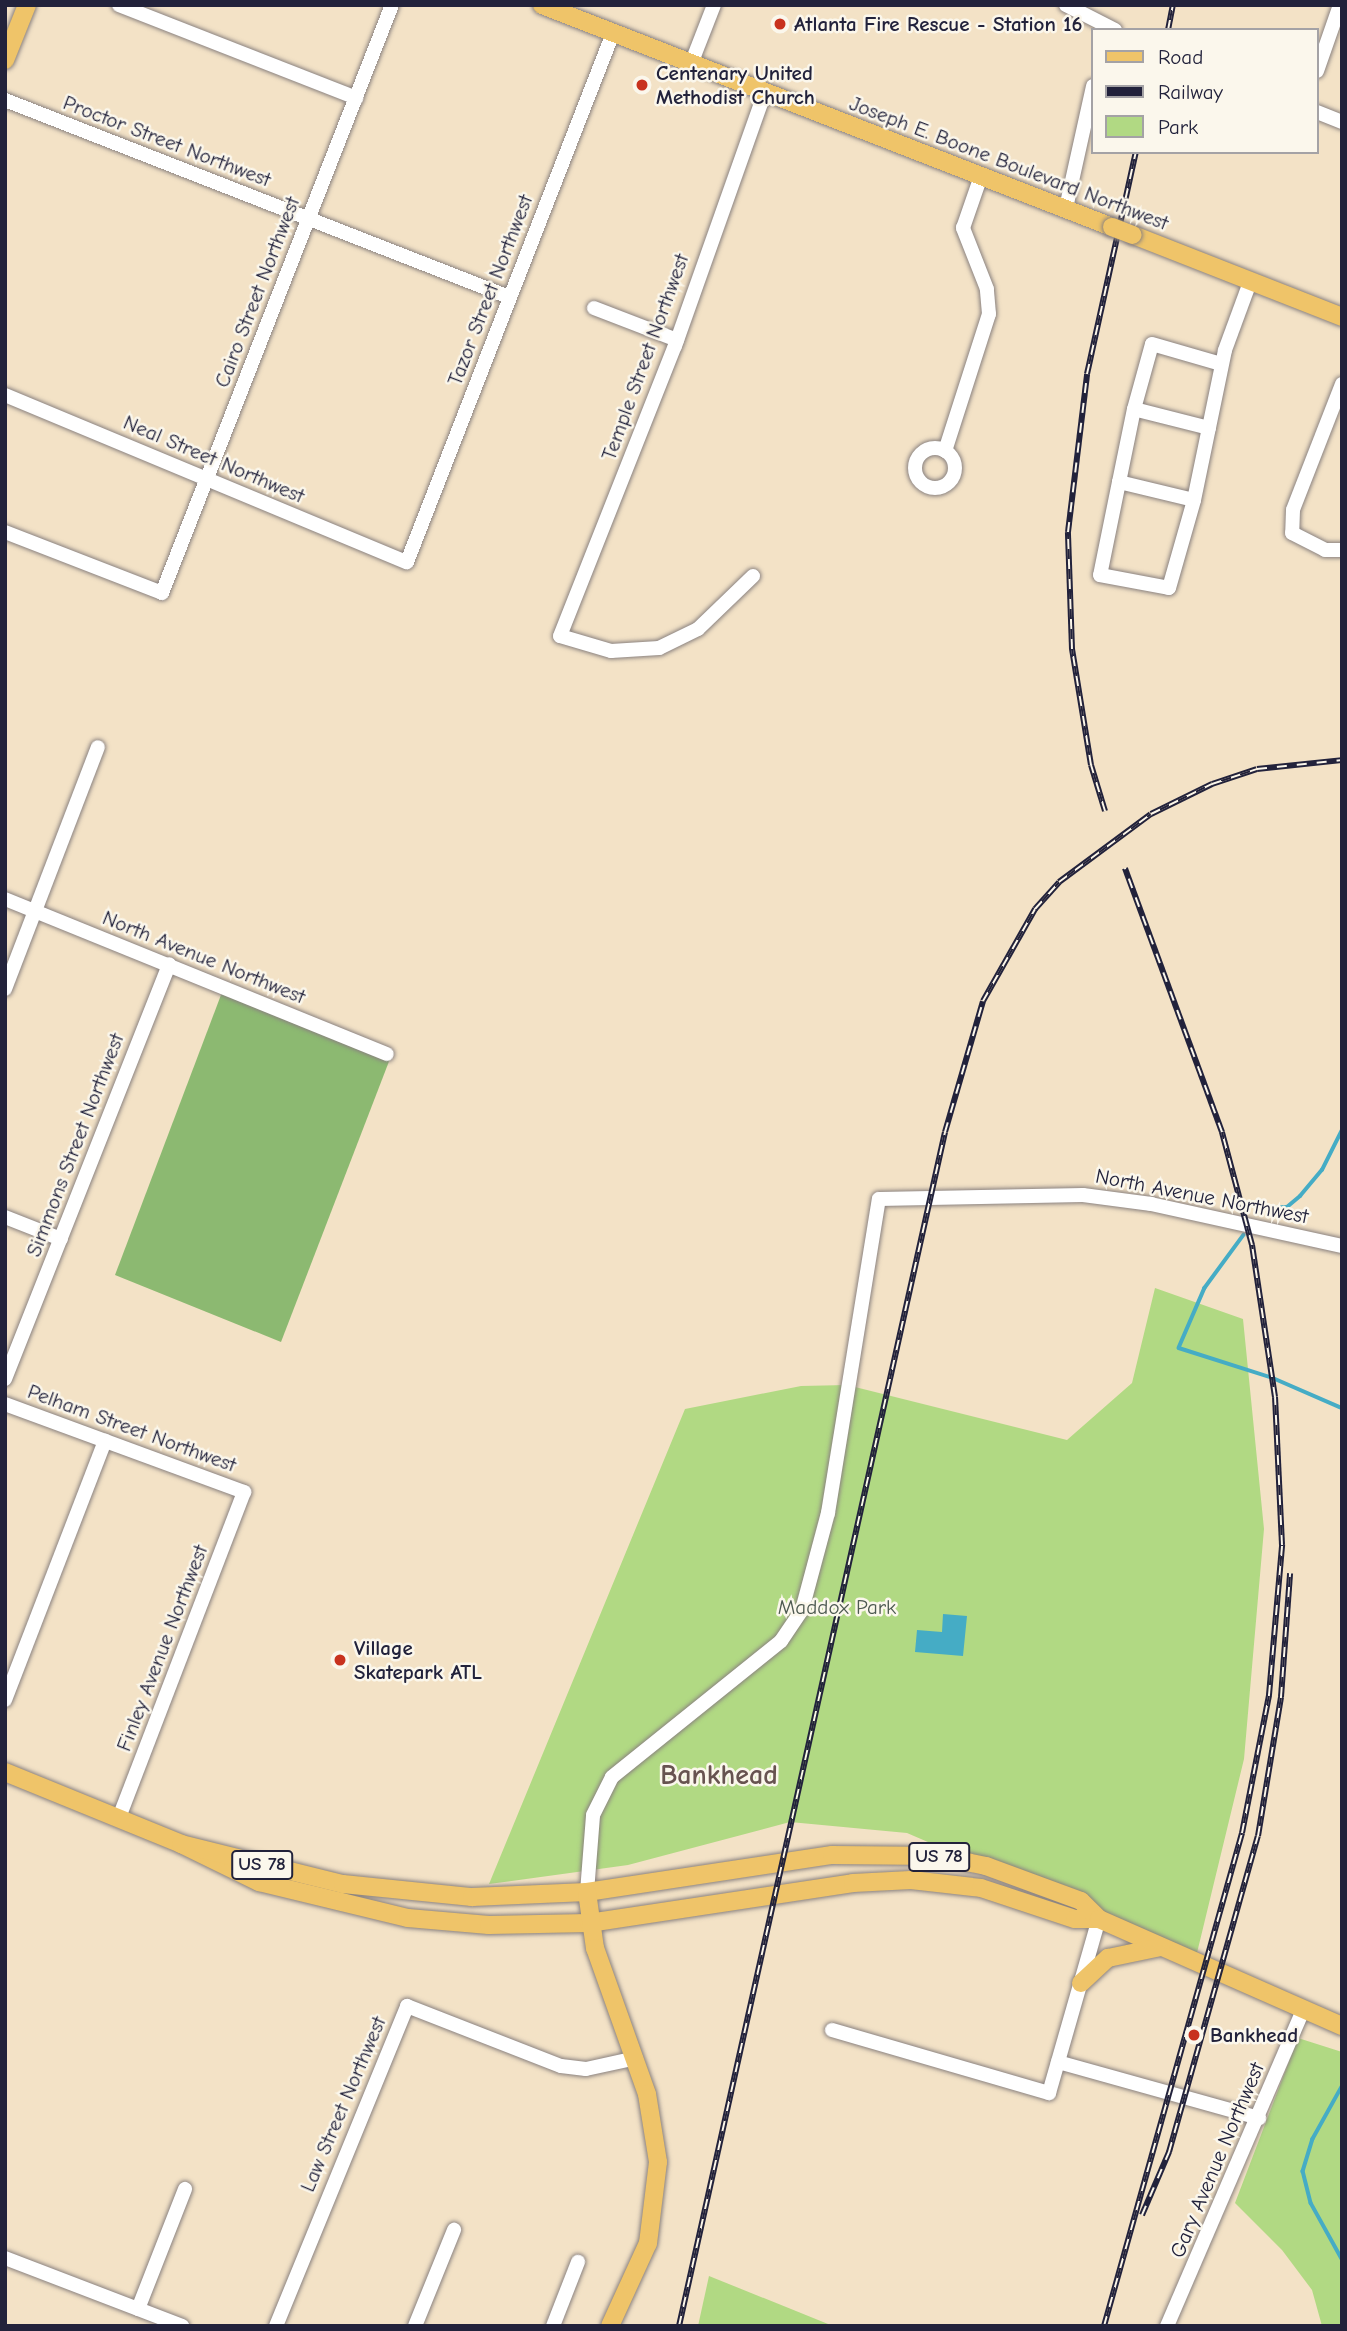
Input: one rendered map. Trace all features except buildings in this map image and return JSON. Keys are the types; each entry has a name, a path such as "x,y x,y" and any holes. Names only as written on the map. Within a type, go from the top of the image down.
{"main road":[{"path":"5,60 27,5"},
{"name":"Joseph E. Boone Boulevard Northwest","path":"542,5 1342,317"},
{"name":"US 78","path":"5,1772 181,1844 234,1872 328,1902 372,1912 480,1924 589,1923 853,1883 911,1880 981,1888 1075,1919 1100,1919"},
{"name":"US 78","path":"181,1844 343,1884 389,1891 471,1897 587,1892 832,1855 888,1852 937,1856 1014,1874 1081,1901 1100,1919 1342,2026"},
{"path":"587,1892 589,1923 636,2058 654,2121 657,2184 648,2243 613,2320"},
{"path":"1081,1983 1108,1958 1161,1947"}],"street":[{"path":"119,5 356,98"},
{"name":"Cairo Street Northwest","path":"5,532 162,593 392,5"},
{"path":"691,64 714,5"},
{"path":"1319,65 1340,5"},
{"path":"1069,7 1108,28"},
{"name":"Tazor Street Northwest","path":"407,562 613,33"},
{"path":"1066,208 1092,91"},
{"name":"Temple Street Northwest","path":"753,576 698,629 659,648 611,651 560,636 677,340 765,92"},
{"name":"Proctor Street Northwest","path":"5,100 509,297"},
{"path":"1319,113 1342,122"},
{"path":"945,451 989,314 987,289 963,228 981,176"},
{"path":"1222,364 1152,345 1134,409 1100,575 1169,588 1194,500 1222,364 1250,282"},
{"path":"594,308 677,340"},
{"path":"1342,384 1293,510 1292,533 1325,550 1342,550"},
{"name":"Neal Street Northwest","path":"5,395 407,562"},
{"path":"1134,409 1209,428"},
{"path":"1119,482 1194,500"},
{"path":"5,989 98,747"},
{"name":"North Avenue Northwest","path":"5,899 387,1054"},
{"name":"Simmons Street Northwest","path":"5,1379 169,964"},
{"name":"North Avenue Northwest","path":"587,1892 593,1815 612,1777 781,1641 802,1610 828,1513 879,1199 1029,1193 1151,1203 1342,1246"},
{"path":"5,1217 61,1239"},
{"name":"Pelham Street Northwest","path":"5,1404 244,1492"},
{"path":"5,1700 105,1441"},
{"name":"Finley Avenue Northwest","path":"119,1818 244,1492"},
{"path":"832,2030 1049,2093 1100,1919"},
{"name":"Law Street Northwest","path":"276,2326 407,2006 561,2066 586,2069 636,2058"},
{"name":"Gary Avenue Northwest","path":"1167,2326 1259,2118 1303,2010"},
{"path":"1058,2062 1259,2118"},
{"path":"138,2309 185,2189"},
{"path":"415,2326 454,2230"},
{"path":"5,2258 182,2326"},
{"path":"553,2326 578,2262"}],"green space":[{"path":"224,987 393,1051 281,1342 115,1275"},
{"name":"Maddox Park","path":"1155,1288 1243,1319 1264,1529 1244,1759 1196,1957 907,1833 790,1822 628,1865 489,1884 685,1409 801,1386 847,1385 1067,1440 1132,1383"},
{"path":"1298,2038 1342,2052 1342,2326 1322,2326 1312,2290 1282,2250 1235,2203"},
{"path":"709,2276 833,2326 698,2326"}],"water":[{"path":"943,1614 967,1616 963,1656 915,1652 917,1630 942,1632"}],"waterway":[{"path":"1266,1208 1287,1207 1300,1196 1322,1170 1342,1130"},
{"path":"1244,1235 1205,1288 1179,1348 1273,1378 1342,1408"},
{"path":"1342,2087 1313,2139 1303,2171 1311,2203 1342,2259"}],"railway":[{"path":"1168,28 1173,5"},
{"path":"1105,811 1091,765 1072,649 1068,532 1087,374 1136,154"},
{"path":"679,2326 945,1132 983,1001 1035,909 1059,882 1151,814 1212,784 1257,769 1342,760"},
{"path":"1104,2326 1242,1833 1269,1695 1282,1545 1275,1397 1252,1245 1222,1132 1125,868"},
{"path":"1142,2215 1169,2152 1258,1836 1281,1697 1290,1573"}],"place":[{"name":"Atlanta Fire Rescue - Station 16","path":"780,24"},
{"name":"Centenary United Methodist Church","path":"642,85"},
{"name":"Village Skatepark ATL","path":"340,1660"},
{"name":"Bankhead","path":"1194,2035"}],"district":[{"name":"Bankhead","path":"719,1775"}]}
